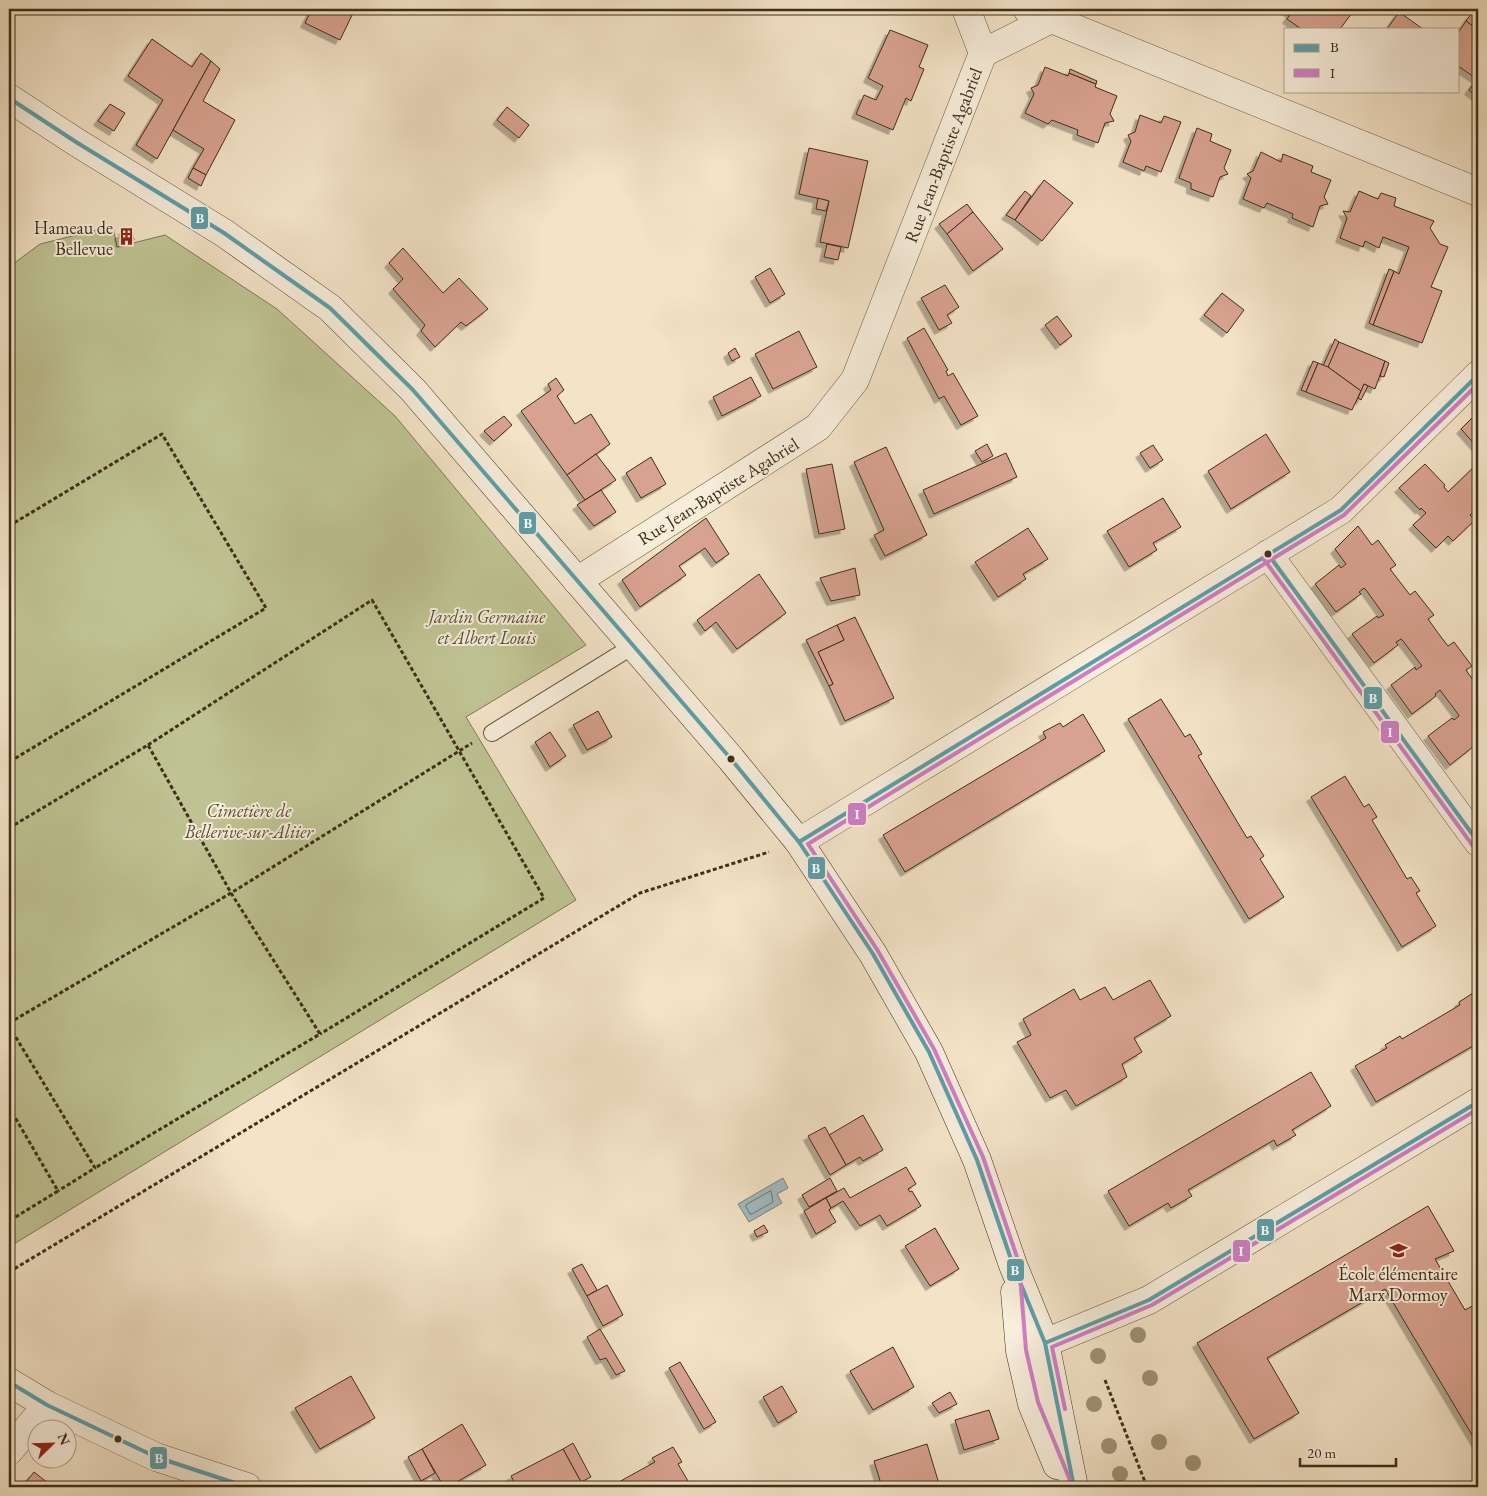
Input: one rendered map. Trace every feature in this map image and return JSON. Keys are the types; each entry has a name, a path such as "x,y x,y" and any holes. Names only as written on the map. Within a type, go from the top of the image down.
{"street":[{"path":"966,9 983,53"},
{"path":"1027,9 1054,18 1478,192"},
{"name":"Rue Jean-Baptiste Agabriel","path":"577,581 818,427 855,380 983,53 1054,18"},
{"path":"9,98 76,142 224,233 330,308 413,390 764,797 800,842 873,954 929,1052 978,1160 1013,1266 1032,1347 1074,1487"},
{"path":"800,842 1341,510 1478,375"},
{"path":"1268,554 1478,842"},
{"path":"1032,1347 1149,1300 1478,1102"},
{"path":"1032,1347 1032,1404 1066,1487"},
{"path":"9,1382 47,1405 156,1457 247,1487"},
{"path":"9,1451 47,1405"}],"lane":[{"path":"492,732 633,646"}],"path":[{"path":"9,526 162,434 266,608 9,762"},
{"path":"9,828 148,744 372,600 544,898 9,1221"},
{"path":"95,1168 9,1024 231,893 458,750 492,732"},
{"path":"148,744 231,893 320,1034"},
{"path":"9,1272 640,893 800,842"},
{"path":"9,1107 58,1191"},
{"path":"1105,1380 1147,1487"}],"green space":[{"name":"Cimetière de Bellerive-sur-Aliier","path":"113,226 117,247 165,235 277,309 395,416 586,645 466,717 576,900 9,1247 9,267 40,244"}],"water":[{"path":"783,1178 788,1188 777,1194 782,1203 749,1222 738,1204"}],"building":[{"path":"312,9 355,9 340,40 305,23"},
{"path":"1285,9 1355,9 1341,28 1300,28 1287,19 1291,13"},
{"path":"1399,12 1422,28 1388,28"},
{"path":"1471,14 1478,19 1478,30 1466,21"},
{"path":"1466,21 1478,30 1478,97 1469,90 1477,79 1460,67 1460,30"},
{"path":"890,30 928,45 919,67 924,69 911,101 906,98 893,130 856,114 864,95 876,100 883,86 868,78"},
{"path":"152,39 192,67 201,53 211,61 157,159 136,145 163,100 128,76"},
{"path":"211,61 220,69 203,101 235,120 206,175 193,168 204,149 173,130"},
{"path":"1045,67 1068,76 1069,73 1096,84 1095,87 1117,96 1110,114 1114,121 1105,123 1098,143 1077,135 1078,130 1052,120 1048,124 1025,113 1034,94 1031,88 1038,85"},
{"path":"1070,69 1097,81 1096,84 1069,73"},
{"path":"110,104 125,113 114,131 98,121"},
{"path":"507,107 529,125 519,138 497,120"},
{"path":"1140,115 1161,123 1164,116 1181,122 1161,172 1146,166 1144,171 1123,162 1131,141 1128,135 1135,132"},
{"path":"1197,128 1212,134 1210,141 1231,150 1224,168 1228,174 1220,177 1213,197 1191,189 1191,183 1179,178"},
{"path":"809,148 868,161 848,248 820,242 829,201 799,194"},
{"path":"1261,152 1281,162 1283,154 1313,166 1311,172 1331,180 1324,197 1328,204 1320,206 1313,227 1292,218 1293,214 1267,203 1264,208 1243,199 1251,178 1247,174 1253,171"},
{"path":"193,168 206,175 201,186 188,178"},
{"path":"1044,180 1073,203 1042,241 1015,220"},
{"path":"1025,191 1031,196 1015,220 1006,215"},
{"path":"1359,191 1378,199 1381,193 1396,198 1394,206 1434,221 1430,228 1440,244 1448,247 1431,287 1442,291 1422,343 1373,325 1394,271 1399,274 1409,247 1383,237 1379,248 1365,241 1363,247 1340,238 1347,218 1343,211 1350,212"},
{"path":"818,198 829,201 826,211 816,209"},
{"path":"967,204 973,212 947,234 939,224"},
{"path":"973,212 1003,249 973,271 947,234"},
{"name":"Hameau de Bellevue","path":"132,230 134,240 121,243 119,234"},
{"path":"827,244 841,247 838,260 824,257"},
{"path":"403,248 443,293 459,278 488,309 466,326 461,322 435,347 421,331 425,325 393,289 403,279 389,263"},
{"path":"770,268 785,294 770,303 755,277"},
{"path":"1389,269 1394,271 1373,325 1369,323"},
{"path":"945,285 959,307 947,315 952,323 939,330 921,298"},
{"path":"1222,293 1244,310 1227,333 1204,315"},
{"path":"1057,316 1072,336 1060,345 1045,325"},
{"path":"924,328 948,370 946,371 948,376 953,373 978,416 961,425 944,396 939,399 907,338"},
{"path":"799,331 817,367 773,389 755,354"},
{"path":"1335,339 1339,342 1328,368 1323,366"},
{"path":"1339,342 1385,361 1375,389 1364,384 1361,391 1328,367"},
{"path":"735,348 740,357 732,361 728,353"},
{"path":"1313,361 1318,363 1306,392 1301,390"},
{"path":"1385,361 1389,363 1384,377 1380,376"},
{"path":"1318,363 1328,367 1361,391 1352,410 1306,392"},
{"path":"751,377 761,396 722,416 713,397"},
{"path":"556,378 564,390 557,396 575,424 591,414 610,444 567,475 521,411 551,390 548,384"},
{"path":"1364,384 1368,386 1361,400 1358,398"},
{"path":"1478,412 1478,448 1461,429"},
{"path":"504,416 512,425 494,441 484,431"},
{"path":"1266,434 1290,472 1231,509 1208,471"},
{"path":"987,444 993,456 982,462 975,451"},
{"path":"1153,445 1163,460 1150,468 1140,453"},
{"path":"886,447 927,535 885,556 874,535 884,530 854,462"},
{"path":"1006,453 1017,477 934,514 923,490"},
{"path":"596,454 616,480 585,500 567,475"},
{"path":"651,457 666,484 641,498 626,473"},
{"path":"1478,463 1478,508 1470,515 1475,520 1453,541 1448,536 1436,548 1413,525 1426,513 1421,508 1420,510 1399,488 1425,464 1445,485 1444,487 1448,492"},
{"path":"832,464 845,529 819,534 806,469"},
{"path":"601,490 616,512 594,526 577,505"},
{"path":"1163,498 1181,527 1153,543 1157,550 1129,567 1107,531"},
{"path":"706,518 729,554 716,563 705,548 679,566 686,575 640,607 622,580"},
{"path":"1358,526 1372,545 1378,540 1396,565 1390,569 1410,595 1415,591 1434,615 1428,619 1448,646 1454,642 1472,666 1466,670 1478,687 1478,742 1472,744 1474,746 1450,765 1428,736 1452,718 1454,720 1459,716 1458,714 1440,690 1435,694 1436,696 1412,714 1391,685 1415,667 1416,670 1422,666 1401,639 1396,642 1398,645 1374,663 1352,634 1377,616 1378,618 1384,615 1366,590 1364,588 1359,592 1361,594 1336,612 1315,584 1339,565 1341,568 1346,564 1335,549"},
{"path":"1028,528 1048,559 1023,574 1026,579 998,597 975,562"},
{"path":"855,568 860,595 831,601 820,578"},
{"path":"759,574 786,613 737,649 716,622 705,631 697,620"},
{"path":"855,617 894,698 845,721 829,686 833,684 818,652 844,640 837,625"},
{"path":"837,625 844,640 818,652 833,684 829,686 806,640"},
{"path":"1161,699 1185,737 1190,734 1202,754 1198,756 1247,838 1251,836 1264,856 1260,859 1284,897 1249,919 1128,719"},
{"path":"598,711 612,737 587,750 573,725"},
{"path":"1083,714 1105,751 905,872 883,835 1046,738 1043,732 1060,723 1063,727"},
{"path":"550,732 566,756 550,767 535,742"},
{"path":"1345,776 1364,807 1369,804 1377,817 1372,820 1407,879 1411,877 1420,891 1416,893 1436,926 1402,947 1311,797"},
{"path":"1150,980 1171,1016 1134,1038 1142,1052 1122,1064 1127,1077 1076,1106 1066,1090 1050,1098 1017,1042 1031,1035 1023,1019 1074,989 1080,1000 1105,987 1113,1000"},
{"path":"1473,993 1475,996 1478,994 1478,1043 1376,1102 1355,1066 1387,1048 1385,1045 1400,1036 1402,1039 1460,1005 1459,1002"},
{"path":"1311,1072 1331,1106 1292,1130 1296,1135 1277,1146 1274,1140 1188,1190 1192,1196 1171,1208 1168,1203 1129,1226 1108,1191"},
{"path":"863,1115 883,1150 863,1161 860,1157 846,1165 829,1135"},
{"path":"825,1127 846,1165 830,1175 808,1136"},
{"path":"906,1167 916,1184 908,1189 910,1192 912,1191 921,1206 887,1226 880,1215 860,1226 843,1201 831,1208 826,1198 844,1188 850,1198"},
{"path":"830,1178 837,1191 809,1207 802,1195"},
{"path":"826,1198 831,1208 829,1210 836,1222 816,1234 804,1211"},
{"name":"École élémentaire Marx Dormoy","path":"1428,1206 1454,1251 1435,1259 1465,1310 1478,1303 1478,1445 1385,1289 1267,1358 1299,1413 1254,1439 1197,1343"},
{"path":"764,1225 768,1232 757,1237 754,1231"},
{"path":"935,1228 959,1269 930,1286 905,1246"},
{"path":"582,1264 597,1290 587,1296 572,1269"},
{"path":"607,1285 623,1315 603,1326 587,1296"},
{"path":"600,1329 625,1371 616,1375 606,1358 600,1360 587,1337"},
{"path":"893,1347 914,1387 873,1410 850,1371"},
{"path":"680,1362 716,1422 704,1429 669,1368"},
{"path":"351,1376 375,1418 320,1449 295,1408"},
{"path":"782,1386 797,1412 778,1423 763,1397"},
{"path":"950,1392 957,1404 939,1413 932,1403"},
{"path":"989,1410 999,1439 964,1450 955,1420"},
{"path":"462,1424 486,1465 448,1487 444,1487 422,1449"},
{"path":"573,1443 591,1477 581,1482 563,1449"},
{"path":"927,1444 940,1487 882,1487 874,1461"},
{"path":"673,1447 682,1462 678,1464 691,1486 619,1487 617,1483 655,1462 652,1458"},
{"path":"422,1449 435,1473 421,1481 408,1457"},
{"path":"563,1449 581,1482 572,1487 517,1487 511,1476"},
{"path":"34,1472 53,1487 22,1487"}],"transit line":[{"name":"B","path":"9,98 76,142 224,233 330,308 413,390 731,759 799,842 873,954 929,1052 977,1160 1013,1265 1045,1343 1074,1487"},
{"name":"B","path":"799,842 1341,510 1478,375"},
{"name":"I","path":"1072,1485 1038,1402 1026,1350 1019,1263 983,1157 934,1049 878,951 808,844 1344,515 1478,384"},
{"name":"B","path":"1268,554 1478,842"},
{"name":"I","path":"1263,558 1473,846"},
{"name":"B","path":"1045,1343 1149,1300 1478,1102"},
{"name":"I","path":"1065,1409 1052,1347 1152,1305 1478,1109"},
{"name":"B","path":"9,1382 47,1405 156,1457 247,1487"}],"place":[{"name":"Hameau de Bellevue","path":"127,237"},
{"name":"École élémentaire Marx Dormoy","path":"1398,1250"}],"park label":[{"name":"Jardin Germaine et Albert Louis","path":"487,626"}]}
